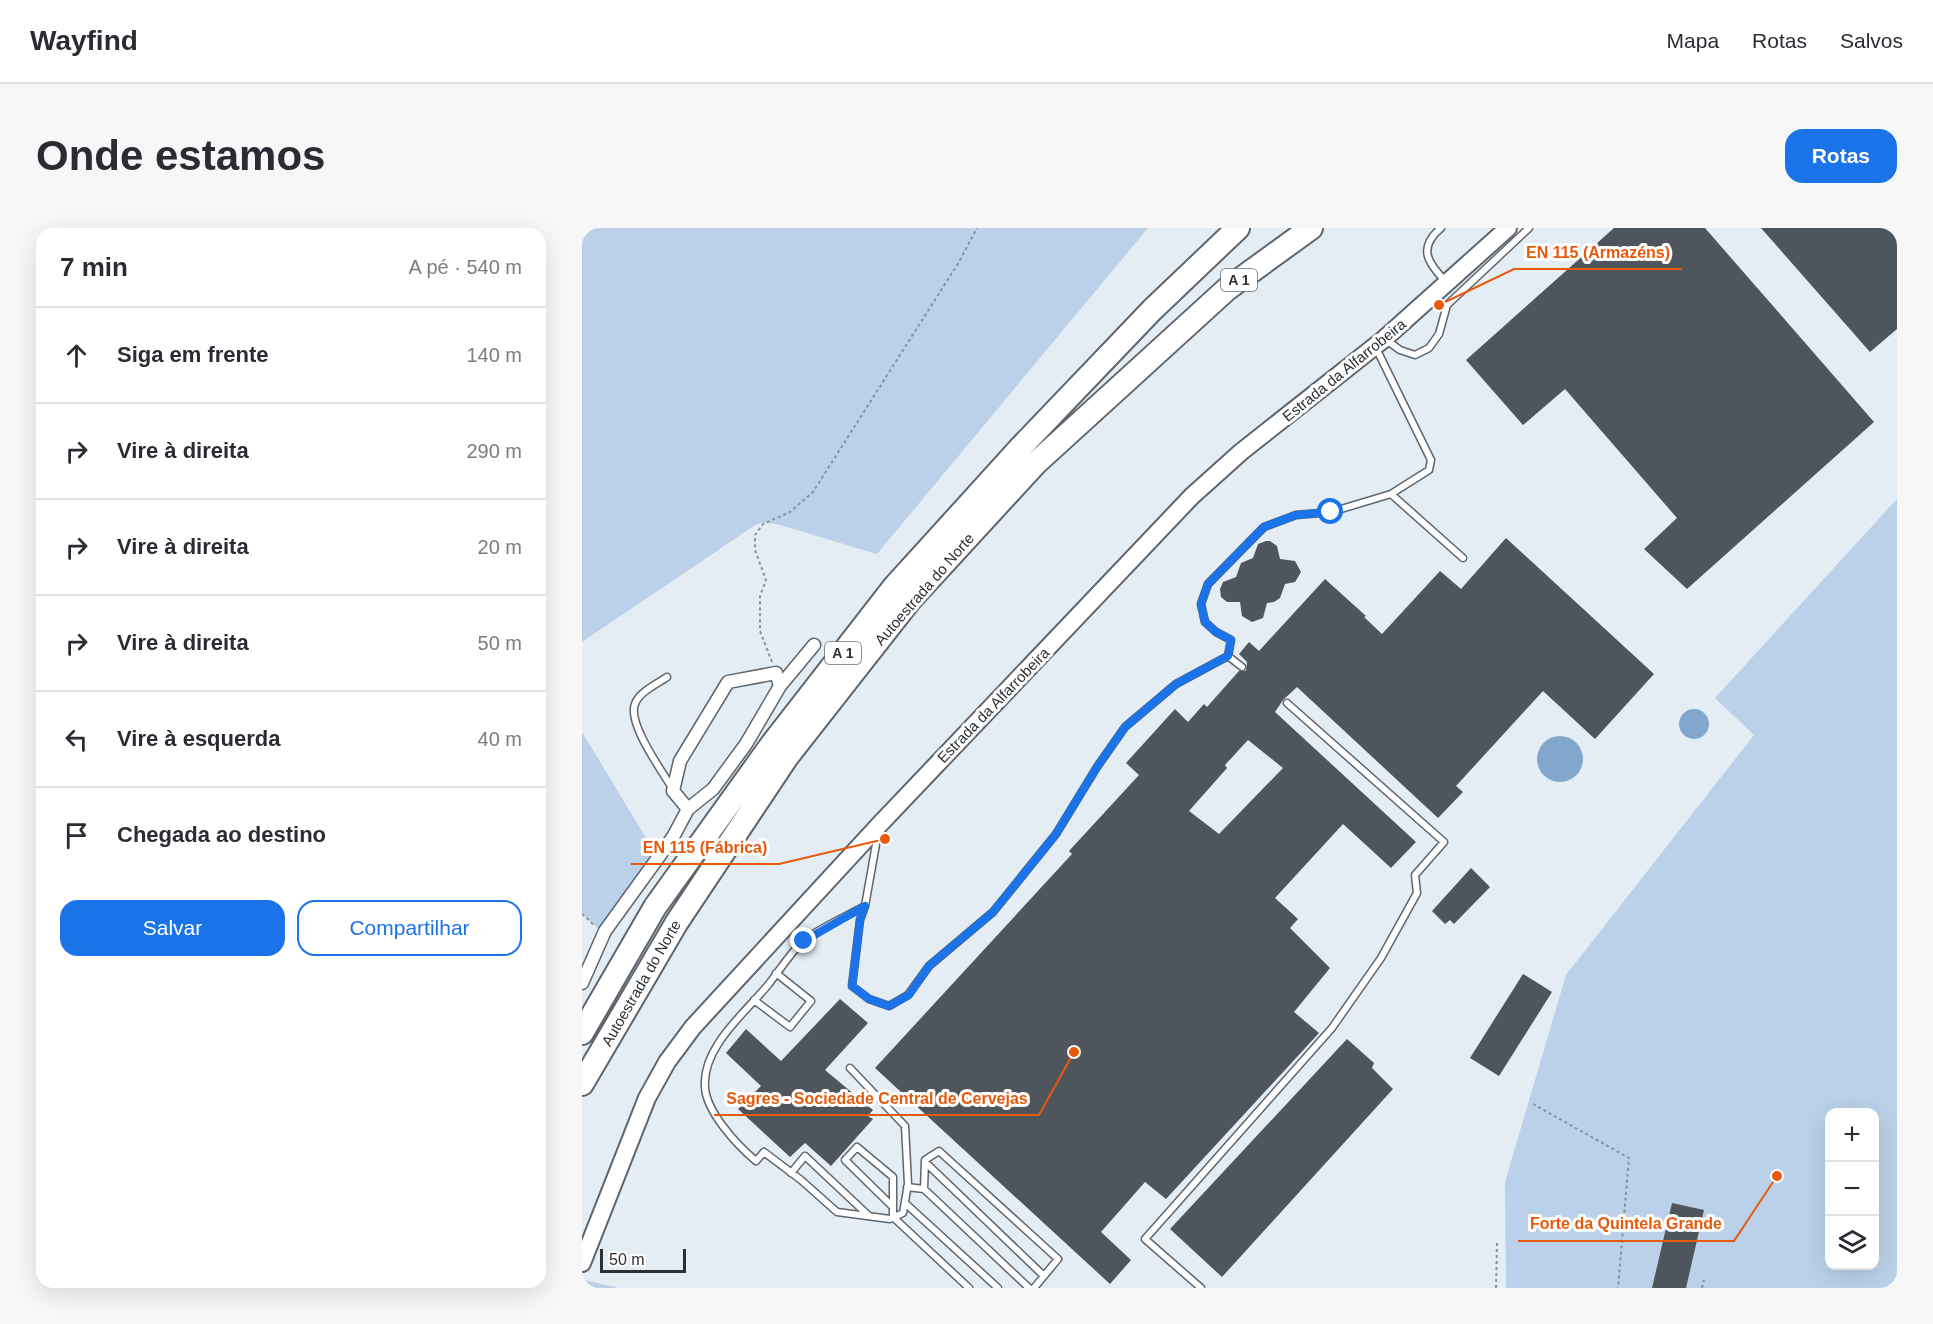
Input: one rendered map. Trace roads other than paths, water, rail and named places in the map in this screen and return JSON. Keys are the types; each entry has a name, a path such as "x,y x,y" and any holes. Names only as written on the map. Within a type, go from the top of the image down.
{"highway":[{"name":"Autoestrada do Norte","path":"582,1033 655,908 772,744 894,587 1020,447 1152,310 1238,228"},
{"name":"Autoestrada do Norte","path":"582,1084 677,922 787,757 910,600 1036,463 1227,289 1311,228"}],"main road":[{"name":"Estrada da Alfarrobeira","path":"582,1263 641,1112 667,1062 704,1015 880,824 1192,496 1241,452 1380,342 1508,228"}],"street":[{"path":"582,983 604,934 672,837 688,809 714,789 746,744 780,686 814,645"},
{"path":"688,809 673,790 680,761 728,682 776,673 780,686"}],"lane":[{"path":"1441,228 1427,245 1427,253 1432,267 1447,283"},
{"path":"1380,342 1415,355 1429,348 1439,334 1447,305 1529,228"},
{"path":"1228,656 1231,640 1216,632 1205,622 1201,604 1208,584 1264,527 1296,515 1331,512 1391,494 1429,470 1431,460 1380,342"},
{"path":"1391,494 1462,558"},
{"path":"1228,656 1242,667"},
{"path":"880,824 865,906 860,920 852,986 869,999 889,1006 909,995 929,966 993,912 1056,834 1097,767 1125,727 1176,684 1228,656"},
{"path":"667,677 644,693 635,702 633,711 642,735 673,790"},
{"path":"1201,1288 1145,1239 1332,1028 1381,958 1412,903 1417,893 1415,875 1444,842 1287,703"},
{"path":"850,1068 905,1126 907,1187 905,1203 903,1213 893,1217 837,1212 764,1152 756,1161 743,1150 721,1124 705,1088 708,1064 720,1041 804,941 865,906"},
{"path":"754,1000 790,1027 811,1001 776,973"},
{"path":"893,1207 845,1160 857,1147 893,1178 893,1207 893,1217 969,1288"},
{"path":"924,1189 925,1160 939,1151 1058,1259 1034,1288"},
{"path":"791,1173 806,1156 869,1216"},
{"path":"925,1162 1044,1276"},
{"path":"907,1187 924,1189 1029,1288"},
{"path":"905,1203 998,1288"}],"place":[{"name":"EN 115 (Armazéns)","path":"1439,305"},
{"name":"EN 115 (Fábrica)","path":"885,839"},
{"name":"Sagres - Sociedade Central de Cervejas","path":"1074,1052"},
{"name":"Forte da Quintela Grande","path":"1777,1176"}]}
